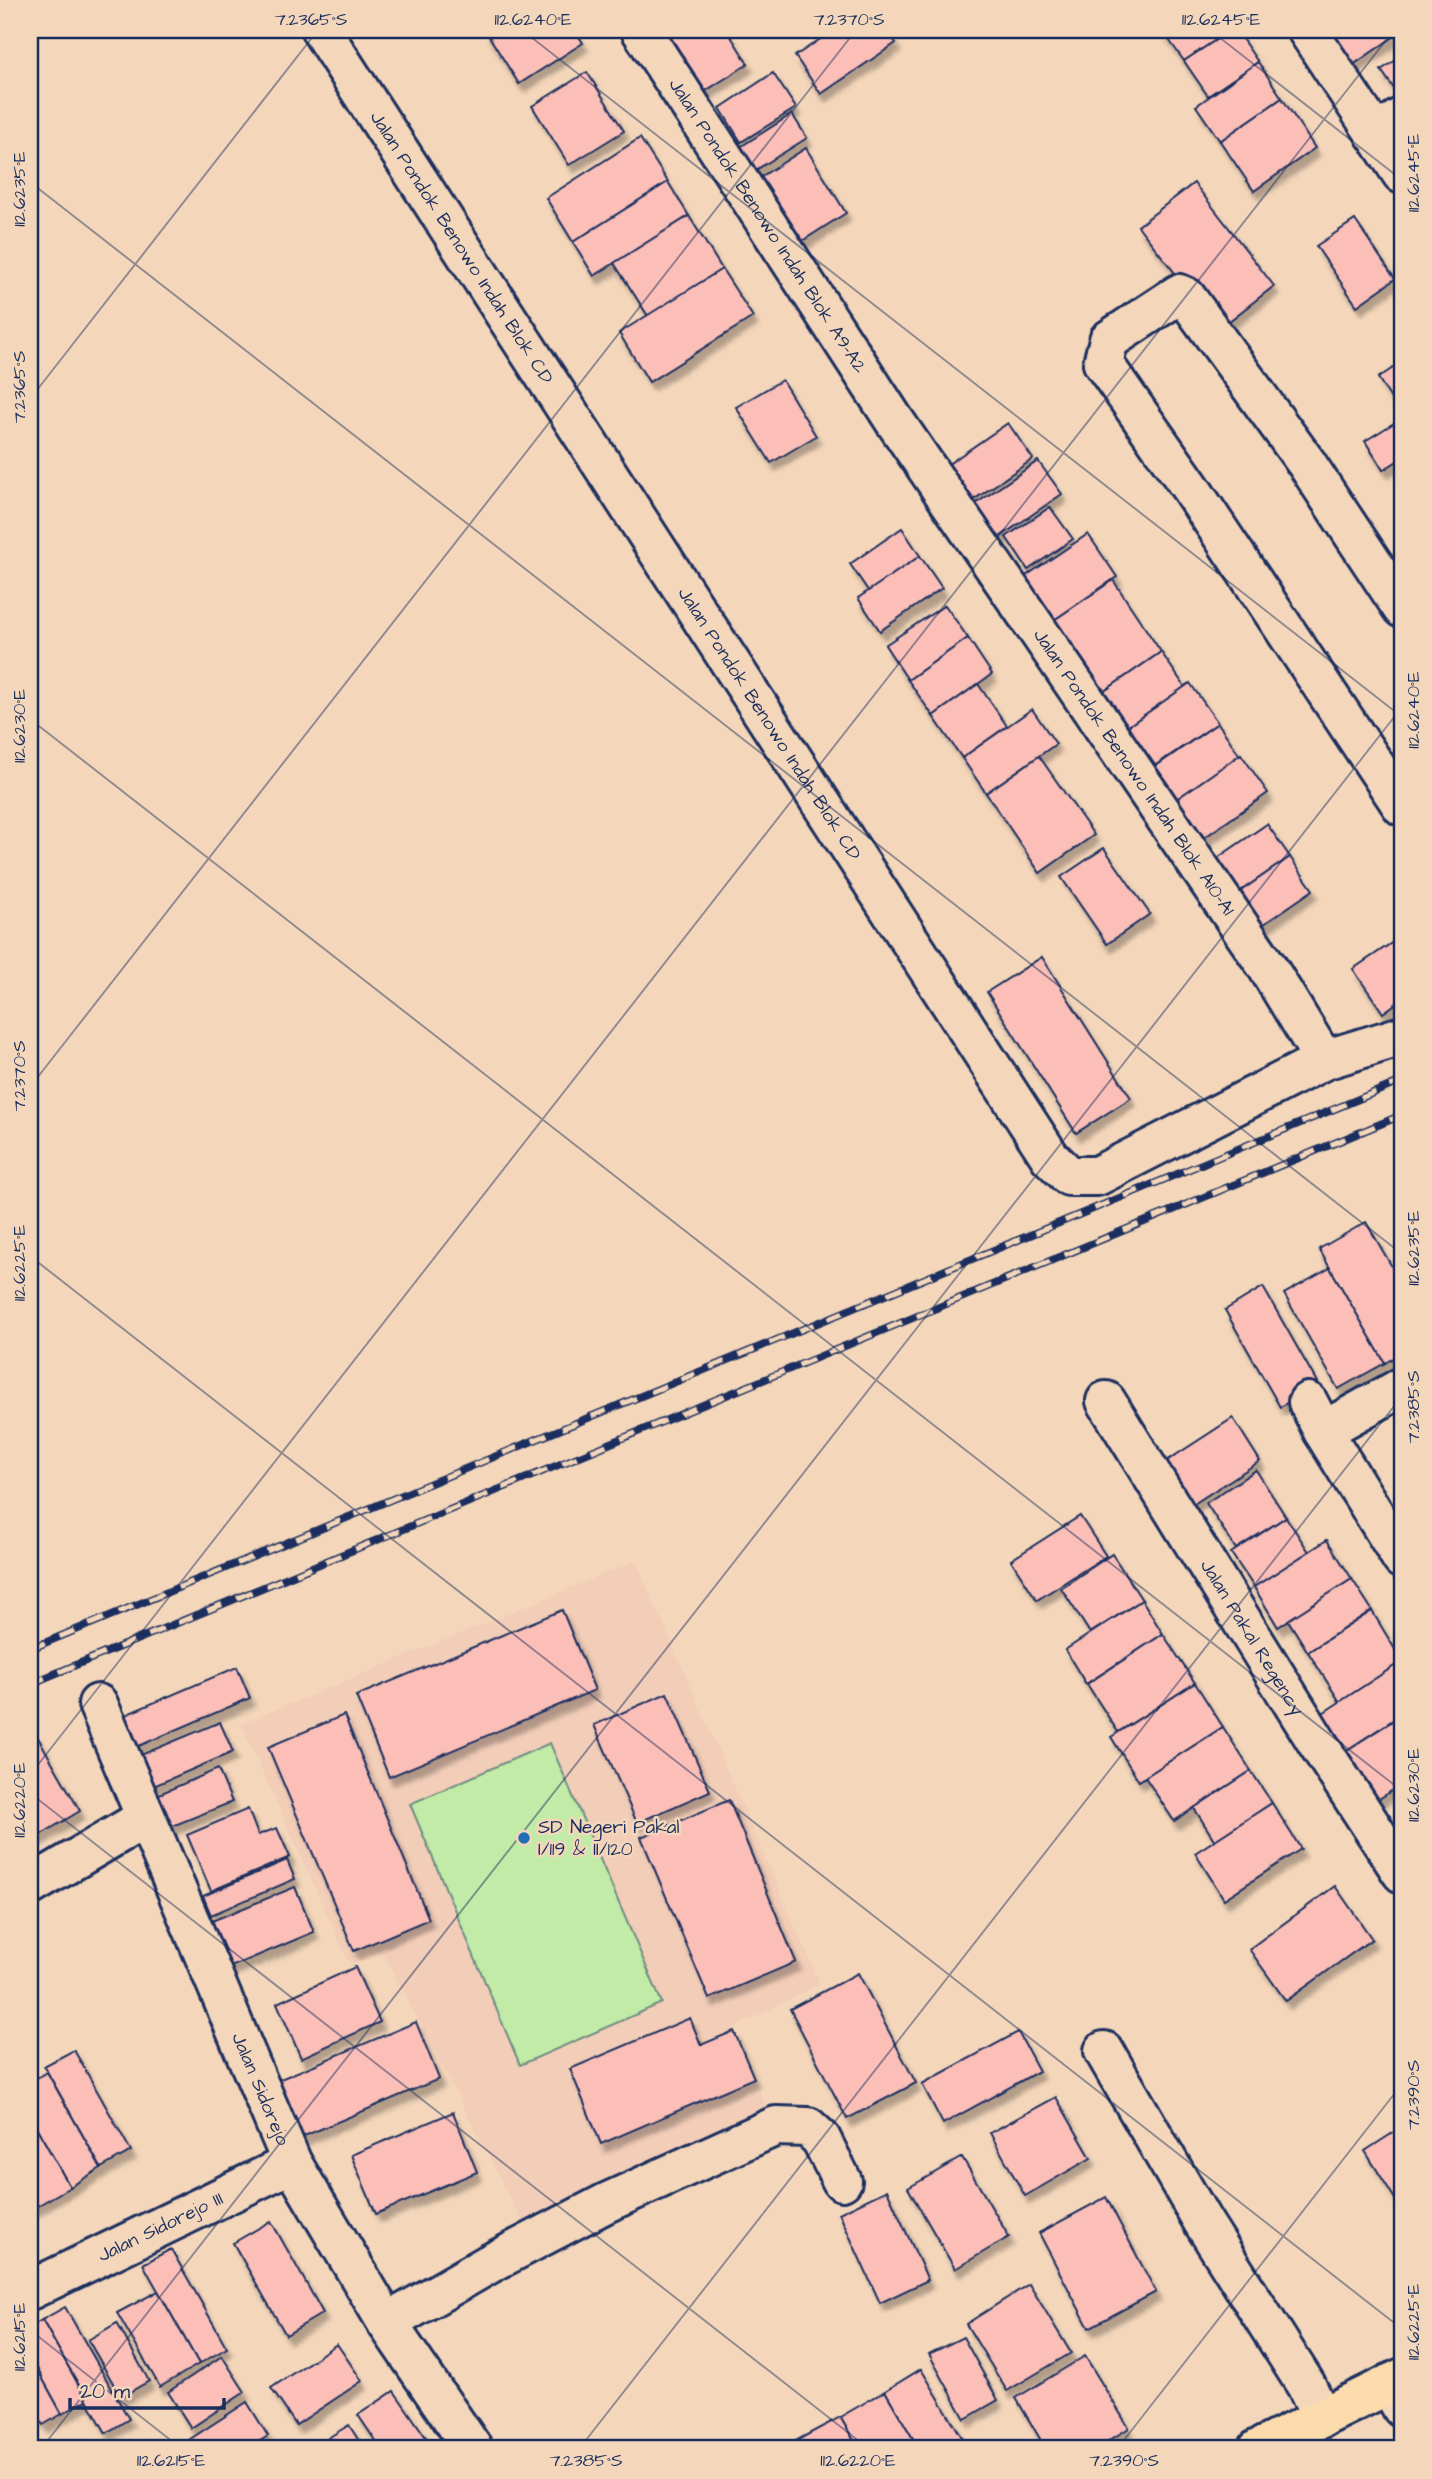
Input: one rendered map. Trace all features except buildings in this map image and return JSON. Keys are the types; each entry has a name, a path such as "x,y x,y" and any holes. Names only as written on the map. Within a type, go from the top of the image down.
{"main road":[{"path":"1258,2449 1322,2418 1398,2390"}],"street":[{"name":"Jalan Pondok Benowo Indah Blok CD","path":"321,30 1050,1157 1069,1176 1097,1176 1324,1060"},
{"name":"Jalan Pondok Benowo Indah Blok A9-A2","path":"641,30 894,420"},
{"path":"1307,30 1389,126 1402,174"},
{"path":"1402,608 1307,464 1186,297 1179,294 1109,340 1103,363 1190,487 1402,806"},
{"name":"Jalan Pondok Benowo Indah Blok A10-A1","path":"894,420 1268,968 1324,1060"},
{"path":"1324,1060 1402,1037"},
{"path":"1402,1387 1315,1416 1402,1559"},
{"name":"Jalan Pakal Regency","path":"1106,1401 1310,1732 1402,1873"},
{"name":"Jalan Sidorejo","path":"98,1704 292,2163 387,2323 473,2449"},
{"path":"30,1886 145,1818"},
{"path":"1104,2051 1203,2222 1306,2385 1322,2418"},
{"path":"387,2323 489,2264 606,2203 776,2126 808,2127 821,2139 842,2180"},
{"name":"Jalan Sidorejo III","path":"30,2290 292,2163"}],"shaded area":[{"name":"SD Negeri Pakal I/119 & II/120","path":"636,1561 820,1984 734,2028 768,2111 527,2231 383,1952 350,1965 241,1724"}],"green space":[{"path":"550,1743 662,2003 520,2065 410,1804"}],"railway":[{"path":"30,1649 1402,1081"},
{"path":"30,1684 1402,1115"}],"place":[{"name":"SD Negeri Pakal I/119 & II/120","path":"524,1838"}]}
